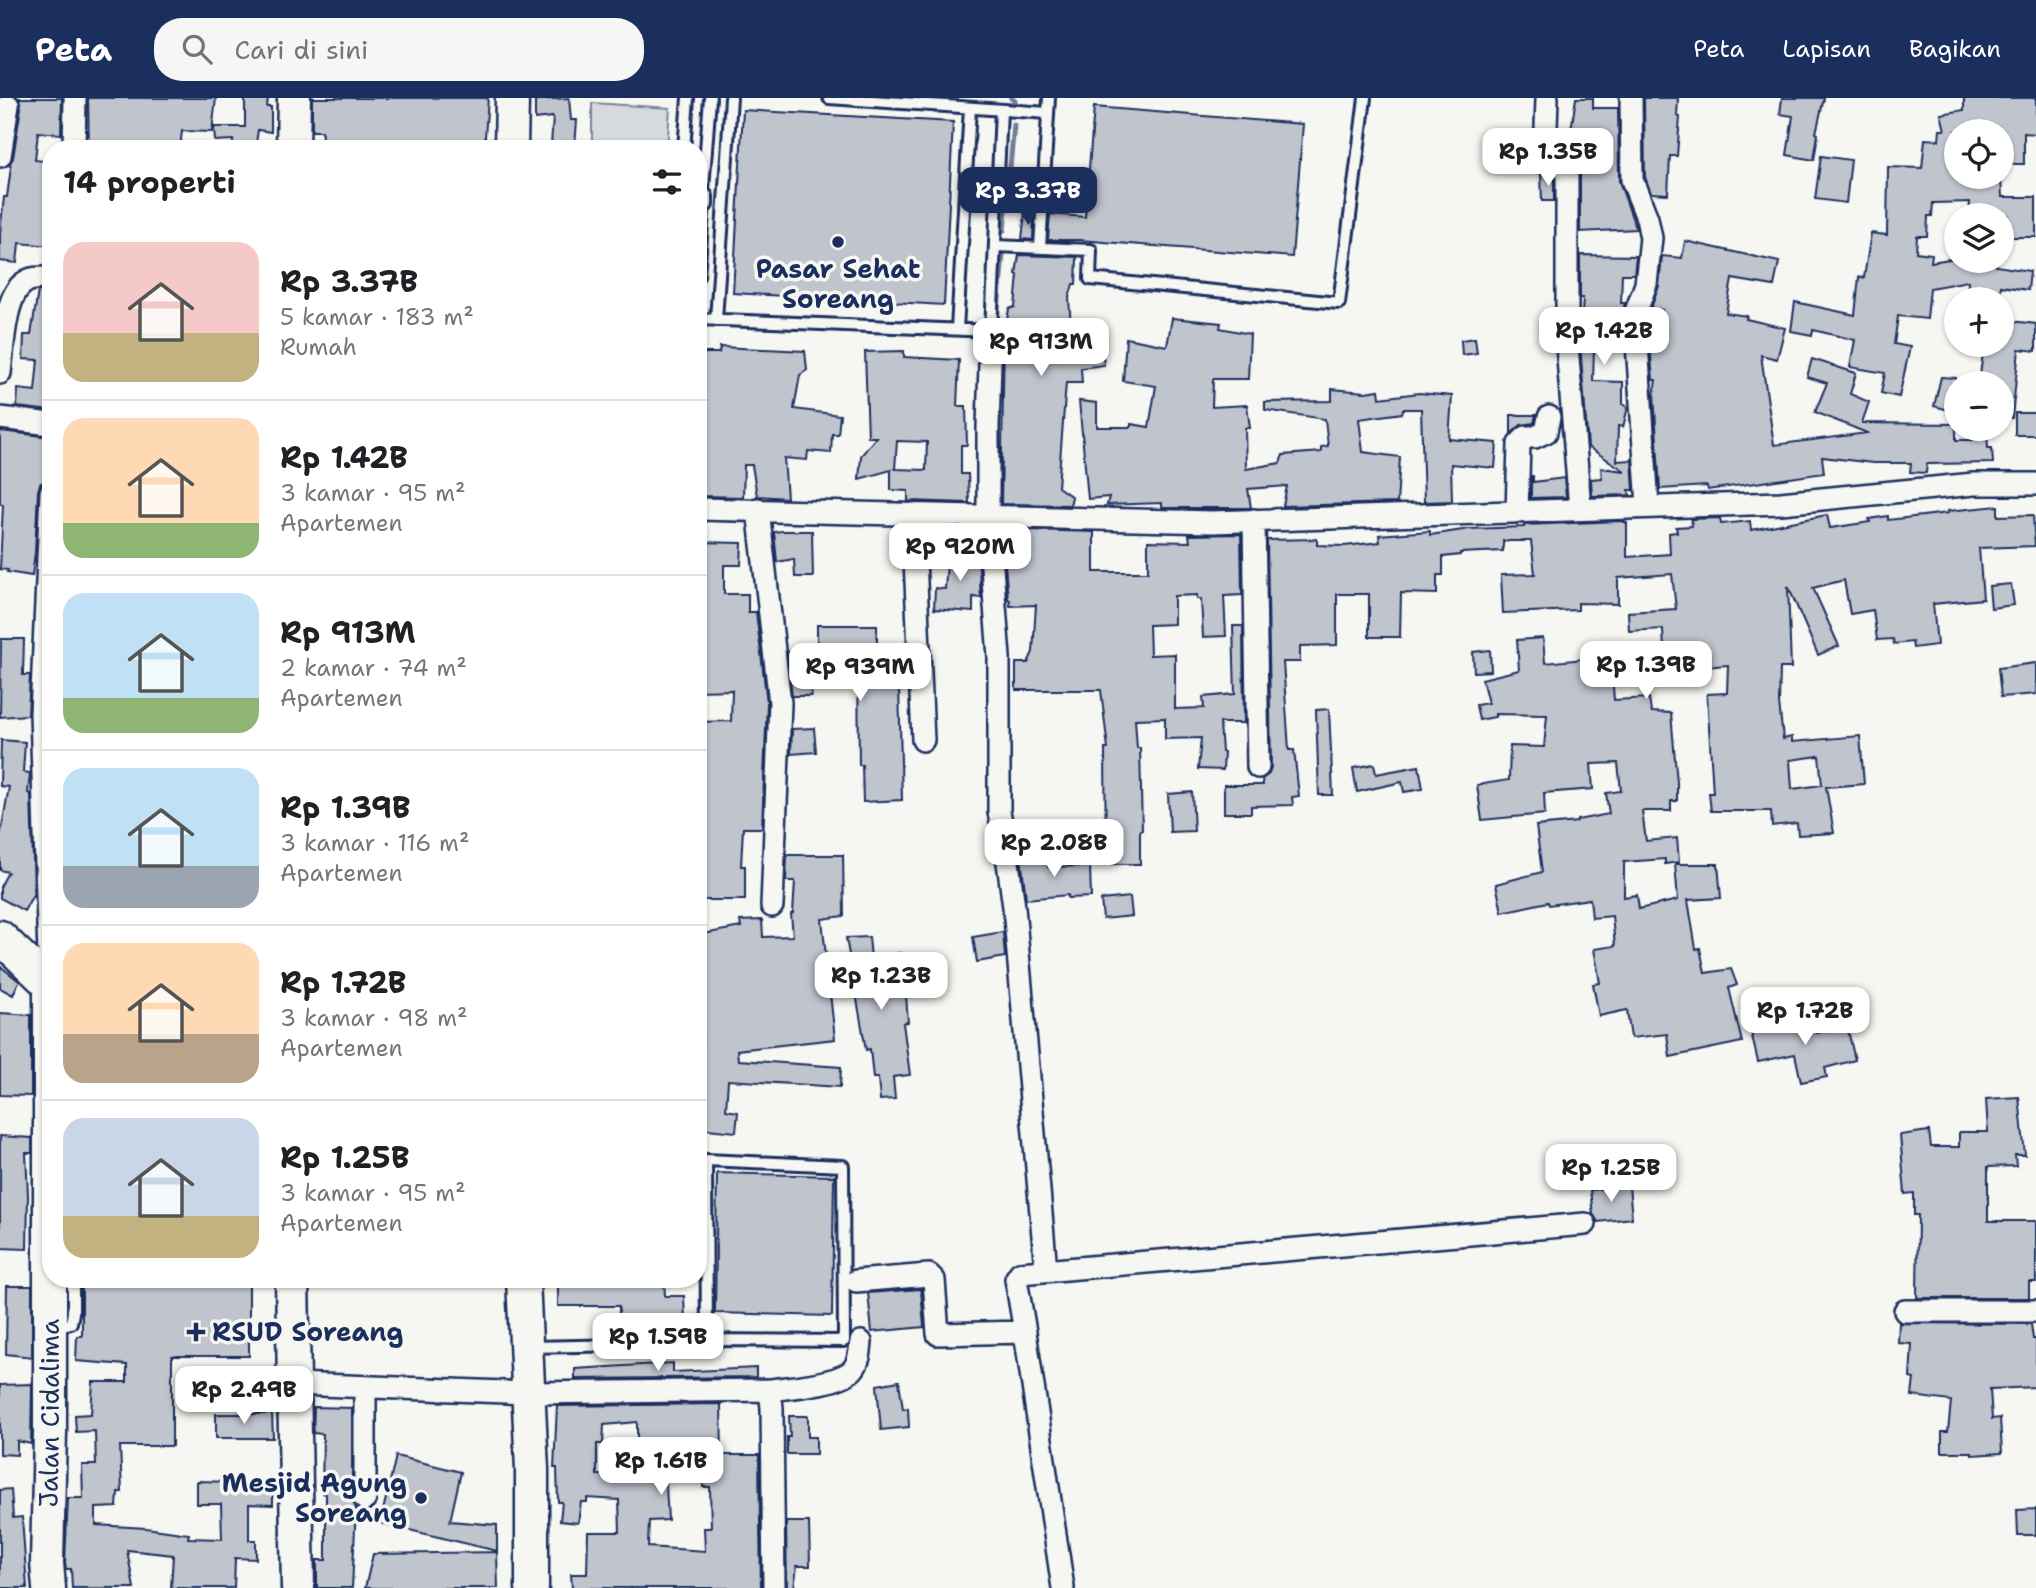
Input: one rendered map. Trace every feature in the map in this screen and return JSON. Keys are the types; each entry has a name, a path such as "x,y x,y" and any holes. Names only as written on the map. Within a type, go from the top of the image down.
{"main road":[{"path":"293,140 294,98"},
{"path":"511,140 512,98"},
{"path":"0,937 42,977"},
{"name":"Jalan Cidalima","path":"49,1588 50,1288"},
{"path":"292,1288 298,1588"},
{"path":"523,1288 532,1470 532,1588"}],"street":[{"path":"74,140 75,98"},
{"path":"1547,98 1545,158 1552,165 1567,168 1567,345 1580,509"},
{"path":"1631,98 1632,180 1647,218 1651,238 1646,284 1635,314 1648,506"},
{"path":"0,156 8,105"},
{"path":"0,373 14,291 26,281 42,279"},
{"path":"991,331 988,516 999,657 999,812 1013,894 1046,1270"},
{"path":"1517,512 1519,444 1526,437 1546,432 1549,417"},
{"path":"0,418 42,423"},
{"path":"707,509 1212,522 1781,503 1974,484 2036,484"},
{"path":"758,509 780,704 772,906"},
{"path":"913,514 923,740"},
{"path":"1254,520 1258,767"},
{"path":"42,691 42,740"},
{"path":"1063,1588 1017,1275 1046,1270 1585,1224"},
{"path":"856,1281 929,1275 934,1280 938,1334 1025,1332"},
{"path":"1905,1311 2036,1311"},
{"path":"294,1384 528,1393 770,1390 846,1375 860,1356 861,1342"},
{"path":"365,1387 365,1499"},
{"path":"770,1390 774,1588"}],"lane":[{"path":"685,140 688,98"},
{"path":"706,140 710,98"},
{"path":"716,320 731,98"},
{"path":"829,98 1048,113"},
{"path":"1040,247 1049,98"},
{"path":"995,246 1091,250 1090,279 1339,303 1365,98"},
{"path":"957,329 970,108"},
{"path":"707,320 991,331 1001,110"},
{"path":"706,1288 707,1340 844,1341 843,1166 707,1160"},
{"path":"50,1328 71,1323 74,1288"},
{"path":"526,1347 677,1344"}],"shaded area":[{"path":"592,103 670,108 668,140 592,140"}],"building":[{"path":"19,98 62,98 61,134 38,132 35,160 42,161 42,245 19,243 17,263 0,261 0,234 11,167 9,165 13,158 21,107"},
{"path":"88,98 216,98 212,132 182,131 181,140 89,140"},
{"path":"245,98 268,98 267,107 271,107 271,132 258,130 256,140 215,140 214,127 245,127"},
{"path":"312,98 488,98 485,140 322,140 322,131 312,131"},
{"path":"569,98 571,120 577,120 575,140 551,140 553,117 535,119 535,100"},
{"path":"1576,98 1593,98 1593,108 1618,108 1619,181 1636,229 1580,232 1580,167 1568,150"},
{"path":"1644,98 1678,98 1677,116 1680,117 1677,156 1670,156 1668,194 1651,193 1645,177"},
{"path":"1782,98 1824,98 1816,133 1814,160 1787,155 1793,116 1780,114"},
{"path":"1964,98 2036,98 2036,134 2024,133 2024,164 2014,164 2014,119 1944,119 1944,126 1941,114 1964,110"},
{"path":"1094,107 1303,124 1292,257 1079,240 1048,240 1050,214 1085,217"},
{"path":"743,110 953,122 944,305 733,293"},
{"path":"1940,130 1944,130 1944,189 2002,189 2002,197 2036,197 2036,237 2014,237 2014,203 1933,203 1932,216 1928,216 1927,236 1917,236 1916,252 1932,254 1931,262 1944,260 1944,273 2014,273 2014,269 2030,271 2028,290 2001,286 1968,287 1968,281 1930,288 1927,319 1898,316 1894,344 1910,347 1899,397 1881,393 1885,373 1850,367 1855,340 1813,330 1812,335 1791,331 1795,302 1855,315 1859,277 1864,278 1871,233 1887,235 1888,167 1922,168 1925,139 1939,140"},
{"path":"1821,156 1851,160 1846,203 1815,199"},
{"path":"1541,173 1554,179 1554,201 1542,201"},
{"path":"1025,213 1034,213 1033,240 1022,239"},
{"path":"1685,241 1779,262 1774,286 1732,279 1726,313 1747,316 1746,319 1785,328 1777,359 1761,355 1774,445 1867,433 1815,412 1827,383 1807,377 1812,359 1856,373 1850,394 1869,402 1862,423 1944,424 1944,441 1988,441 1988,448 1992,448 1993,463 1927,464 1926,473 1910,472 1911,463 1873,463 1822,457 1824,473 1708,490 1707,486 1660,489 1654,394 1656,380 1653,380 1650,345 1656,346 1662,310 1651,308 1659,286 1662,256 1682,258"},
{"path":"1019,255 1077,257 1076,284 1073,284 1069,298 1071,327 1099,327 1104,365 1081,368 1082,383 1066,383 1058,487 1072,497 1070,505 1001,504 1004,336 1009,309 1015,307"},
{"path":"1580,255 1636,256 1634,274 1622,274 1621,303 1625,303 1622,314 1623,328 1600,325 1597,349 1594,348 1593,381 1623,382 1623,404 1628,407 1623,427 1618,426 1617,461 1632,460 1634,490 1629,490 1630,495 1592,496 1591,479 1602,478 1601,468 1625,471 1588,447 1580,344 1583,298 1580,298"},
{"path":"38,291 42,291 42,410 17,407 18,389 35,391 38,360 23,359 24,335 31,335"},
{"path":"1172,318 1221,323 1220,328 1250,334 1248,379 1213,379 1212,407 1247,405 1250,428 1245,428 1246,469 1280,463 1283,455 1321,452 1321,447 1328,446 1325,419 1265,410 1265,402 1332,401 1332,389 1365,392 1379,390 1380,398 1419,393 1452,396 1449,439 1497,443 1495,468 1451,464 1452,501 1424,502 1421,409 1403,409 1402,413 1359,419 1363,452 1400,457 1397,503 1283,506 1287,486 1248,489 1251,508 1162,508 1162,503 1107,505 1109,497 1088,499 1079,401 1097,403 1097,427 1131,427 1131,424 1149,427 1156,386 1123,381 1126,338 1167,346"},
{"path":"2014,321 2036,324 2036,351 2019,349 2014,398 2014,371 1981,371 1982,357 2014,357"},
{"path":"1475,338 1477,353 1462,355 1461,340"},
{"path":"720,347 805,351 807,370 800,375 794,409 840,415 838,434 832,434 831,453 808,451 807,460 784,458 787,498 757,496 752,465 744,465 743,497 707,496 707,353 719,353"},
{"path":"904,351 904,357 959,360 957,406 966,406 967,445 961,445 961,474 968,474 969,503 908,501 908,491 891,490 891,470 859,479 861,456 876,437 868,437 865,352","holes":["897,441 927,442 926,470 895,469"]},
{"path":"1941,377 1944,377 1944,409 1934,406"},
{"path":"2015,413 2036,413 2036,435 2015,435"},
{"path":"1511,415 1536,415 1534,423 1521,425 1511,434"},
{"path":"0,431 42,436 42,483 38,491 32,576 0,569 3,504 0,504"},
{"path":"1531,476 1533,482 1564,478 1566,497 1531,498"},
{"path":"1998,506 1998,516 2033,515 2035,546 1979,548 1983,599 1933,604 1937,645 1913,648 1912,642 1894,644 1893,639 1877,640 1873,610 1850,614 1844,580 1813,588 1839,646 1818,655 1788,586 1791,668 1780,668 1779,703 1783,739 1792,737 1792,742 1860,736 1864,784 1826,787 1834,833 1798,835 1797,823 1772,826 1771,811 1711,811 1709,793 1713,793 1707,694 1727,693 1728,665 1612,674 1614,700 1649,698 1651,712 1671,713 1677,783 1677,801 1671,801 1671,811 1642,811 1646,841 1677,838 1679,862 1665,864 1665,859 1624,862 1624,897 1637,895 1639,909 1678,900 1675,864 1718,864 1721,898 1688,900 1696,949 1700,948 1705,973 1731,969 1737,985 1729,988 1742,1042 1670,1057 1667,1034 1631,1038 1627,1010 1599,1016 1593,984 1600,983 1594,949 1615,946 1612,916 1592,918 1590,899 1549,905 1548,902 1502,912 1496,884 1542,872 1536,826 1577,822 1609,814 1606,793 1621,791 1618,763 1591,764 1593,789 1544,793 1545,814 1482,820 1477,785 1509,780 1510,746 1544,747 1547,715 1495,714 1495,717 1479,720 1476,705 1488,703 1482,679 1519,670 1517,640 1543,638 1545,663 1664,651 1663,629 1629,631 1628,612 1676,609 1672,574 1618,578 1618,604 1578,603 1578,610 1503,613 1501,575 1535,574 1531,541 1503,541 1503,551 1460,553 1443,557 1443,575 1437,575 1437,594 1401,593 1400,637 1369,637 1369,594 1337,594 1337,645 1300,646 1300,662 1283,662 1289,750 1294,750 1299,796 1292,797 1293,805 1251,806 1251,813 1224,813 1224,785 1263,785 1262,779 1269,774 1271,767 1267,540 1317,539 1317,545 1344,546 1380,542 1379,535 1430,531 1430,535 1469,529 1622,521 1627,523 1627,557 1670,554 1669,533 1677,532 1676,527 1692,526 1691,519 1720,518 1721,524 1750,521 1751,530 1827,515 1830,528 1870,522 1869,519 1888,516 1888,520","holes":["1819,756 1822,785 1792,789 1790,760"]},
{"path":"1028,530 1094,532 1094,572 1148,572 1148,541 1190,542 1189,535 1241,534 1242,595 1224,596 1226,636 1203,637 1201,599 1197,599 1197,595 1174,596 1174,624 1149,625 1150,655 1175,654 1175,709 1204,708 1203,697 1235,694 1233,626 1243,626 1244,723 1220,723 1224,752 1223,770 1198,769 1201,738 1165,739 1165,718 1135,719 1137,748 1140,748 1140,864 1106,864 1105,749 1108,749 1101,690 1016,690 1016,663 1028,663 1033,652 1036,605 1010,606 1004,553 1007,554 1008,535"},
{"path":"812,531 813,577 795,577 794,559 777,562 774,532"},
{"path":"707,542 742,543 741,565 724,565 724,594 748,594 748,612 756,612 767,703 762,828 743,828 741,866 745,866 745,900 707,900 707,722 731,721 732,690 707,691"},
{"path":"948,550 978,552 981,598 973,597 973,612 934,609 935,588 945,589"},
{"path":"2011,584 2014,605 1991,608 1989,586"},
{"path":"817,625 877,625 877,686 899,686 902,800 863,802 862,765 859,765 858,663 825,663 825,673 812,672 811,696 792,696 787,652 817,652"},
{"path":"1,639 24,639 23,675 30,675 28,715 0,717"},
{"path":"1490,650 1491,671 1474,672 1473,652"},
{"path":"2036,663 2036,694 2001,697 1998,668"},
{"path":"1329,709 1333,795 1319,795 1316,710"},
{"path":"814,728 816,752 791,754 792,729"},
{"path":"1,740 25,742 23,772 30,773 28,793 31,794 34,893 24,911 0,898 0,887 8,872 0,870 0,837 9,787 0,786"},
{"path":"1374,764 1376,774 1419,766 1423,789 1404,792 1402,782 1357,792 1353,768"},
{"path":"1192,792 1194,831 1170,832 1168,794"},
{"path":"787,855 843,855 844,916 822,919 835,1039 737,1050 738,1060 841,1067 840,1087 728,1080 726,1110 738,1112 736,1132 707,1129 707,933 741,927 740,921 762,920 763,937 793,936 791,914 795,881 786,881"},
{"path":"1047,855 1048,867 1090,866 1091,897 1068,898 1068,895 1026,899 1021,857"},
{"path":"1130,897 1132,916 1103,919 1101,900"},
{"path":"1003,932 1005,957 977,962 973,937"},
{"path":"869,937 871,958 901,953 904,969 908,1022 903,1023 910,1075 893,1077 895,1099 880,1100 878,1078 873,1078 870,1049 866,1050 846,938"},
{"path":"0,966 19,981 13,995 0,988"},
{"path":"0,1013 31,1015 31,1096 0,1095"},
{"path":"1814,1018 1817,1033 1847,1026 1855,1060 1825,1068 1827,1077 1801,1082 1795,1054 1758,1062 1751,1032"},
{"path":"2019,1097 2025,1155 2015,1155 2016,1166 1988,1167 1988,1221 2036,1221 2036,1282 2029,1282 2029,1298 1917,1298 1918,1215 1914,1215 1914,1193 1905,1194 1900,1135 1929,1131 1931,1147 1959,1147 1959,1132 1988,1132 1986,1099"},
{"path":"0,1136 32,1138 32,1153 26,1153 27,1249 0,1248"},
{"path":"717,1173 834,1176 832,1316 715,1313"},
{"path":"1629,1186 1632,1218 1598,1222 1593,1214 1590,1190"},
{"path":"7,1286 32,1286 32,1357 6,1354"},
{"path":"82,1288 249,1288 249,1356 172,1356 172,1446 120,1446 122,1492 118,1492 117,1507 96,1508 96,1525 189,1534 188,1538 222,1539 221,1504 197,1504 197,1481 273,1483 273,1505 249,1504 249,1540 256,1540 256,1559 235,1558 234,1588 171,1588 173,1555 127,1550 134,1588 72,1588 71,1569 66,1569 65,1562 68,1498 83,1498 82,1465 96,1465 95,1431 76,1432 75,1415 91,1414 93,1382 127,1382 127,1365 76,1361 77,1336 82,1336"},
{"path":"558,1288 665,1288 665,1296 684,1296 685,1321 619,1321 619,1306 558,1306"},
{"path":"921,1289 924,1327 872,1332 868,1293"},
{"path":"1899,1323 2031,1324 2033,1339 2036,1339 2036,1387 1990,1389 1992,1419 2000,1418 2002,1453 1972,1455 1972,1452 1942,1452 1942,1432 1948,1432 1951,1401 1912,1396 1912,1344 1898,1343"},
{"path":"673,1363 673,1372 756,1368 756,1377 575,1379 575,1369"},
{"path":"899,1381 903,1409 908,1408 909,1427 881,1430 877,1385"},
{"path":"32,1384 31,1444 17,1441 17,1455 0,1454 0,1385"},
{"path":"721,1404 722,1455 759,1455 761,1588 572,1588 571,1574 587,1574 588,1532 620,1532 619,1500 587,1498 587,1502 581,1502 578,1523 560,1521 562,1502 558,1502 557,1468 554,1468 557,1406","holes":["637,1422 637,1478 605,1479 605,1475 597,1475 597,1444 603,1444 604,1425","702,1444 703,1487 710,1487 711,1528 704,1528 705,1551 648,1547 649,1521 668,1520 665,1469 674,1468 672,1445"]},
{"path":"314,1407 352,1408 352,1499 356,1508 352,1588 317,1588 317,1560 326,1560 326,1494 322,1493 323,1434 313,1433"},
{"path":"216,1414 272,1414 273,1438 216,1438"},
{"path":"789,1416 808,1416 808,1437 816,1437 816,1454 787,1454 787,1437 790,1437"},
{"name":"Mesjid Agung Soreang","path":"396,1456 461,1472 450,1521 497,1525 497,1551 380,1523"},
{"path":"11,1489 13,1518 22,1517 27,1588 0,1588 0,1490"},
{"path":"2036,1509 2036,1535 2018,1535 2017,1510"},
{"path":"786,1522 809,1522 810,1566 797,1566 794,1588 787,1588"},
{"path":"497,1552 498,1588 365,1588 373,1554"}],"waterway":[{"path":"1011,98 1015,101 1015,106"},
{"path":"1004,230 1014,125"},
{"path":"997,321 1003,254"}],"place":[{"name":"Pasar Sehat Soreang","path":"838,242"},
{"name":"RSUD Soreang","path":"196,1332"},
{"name":"Mesjid Agung Soreang","path":"421,1498"}]}
